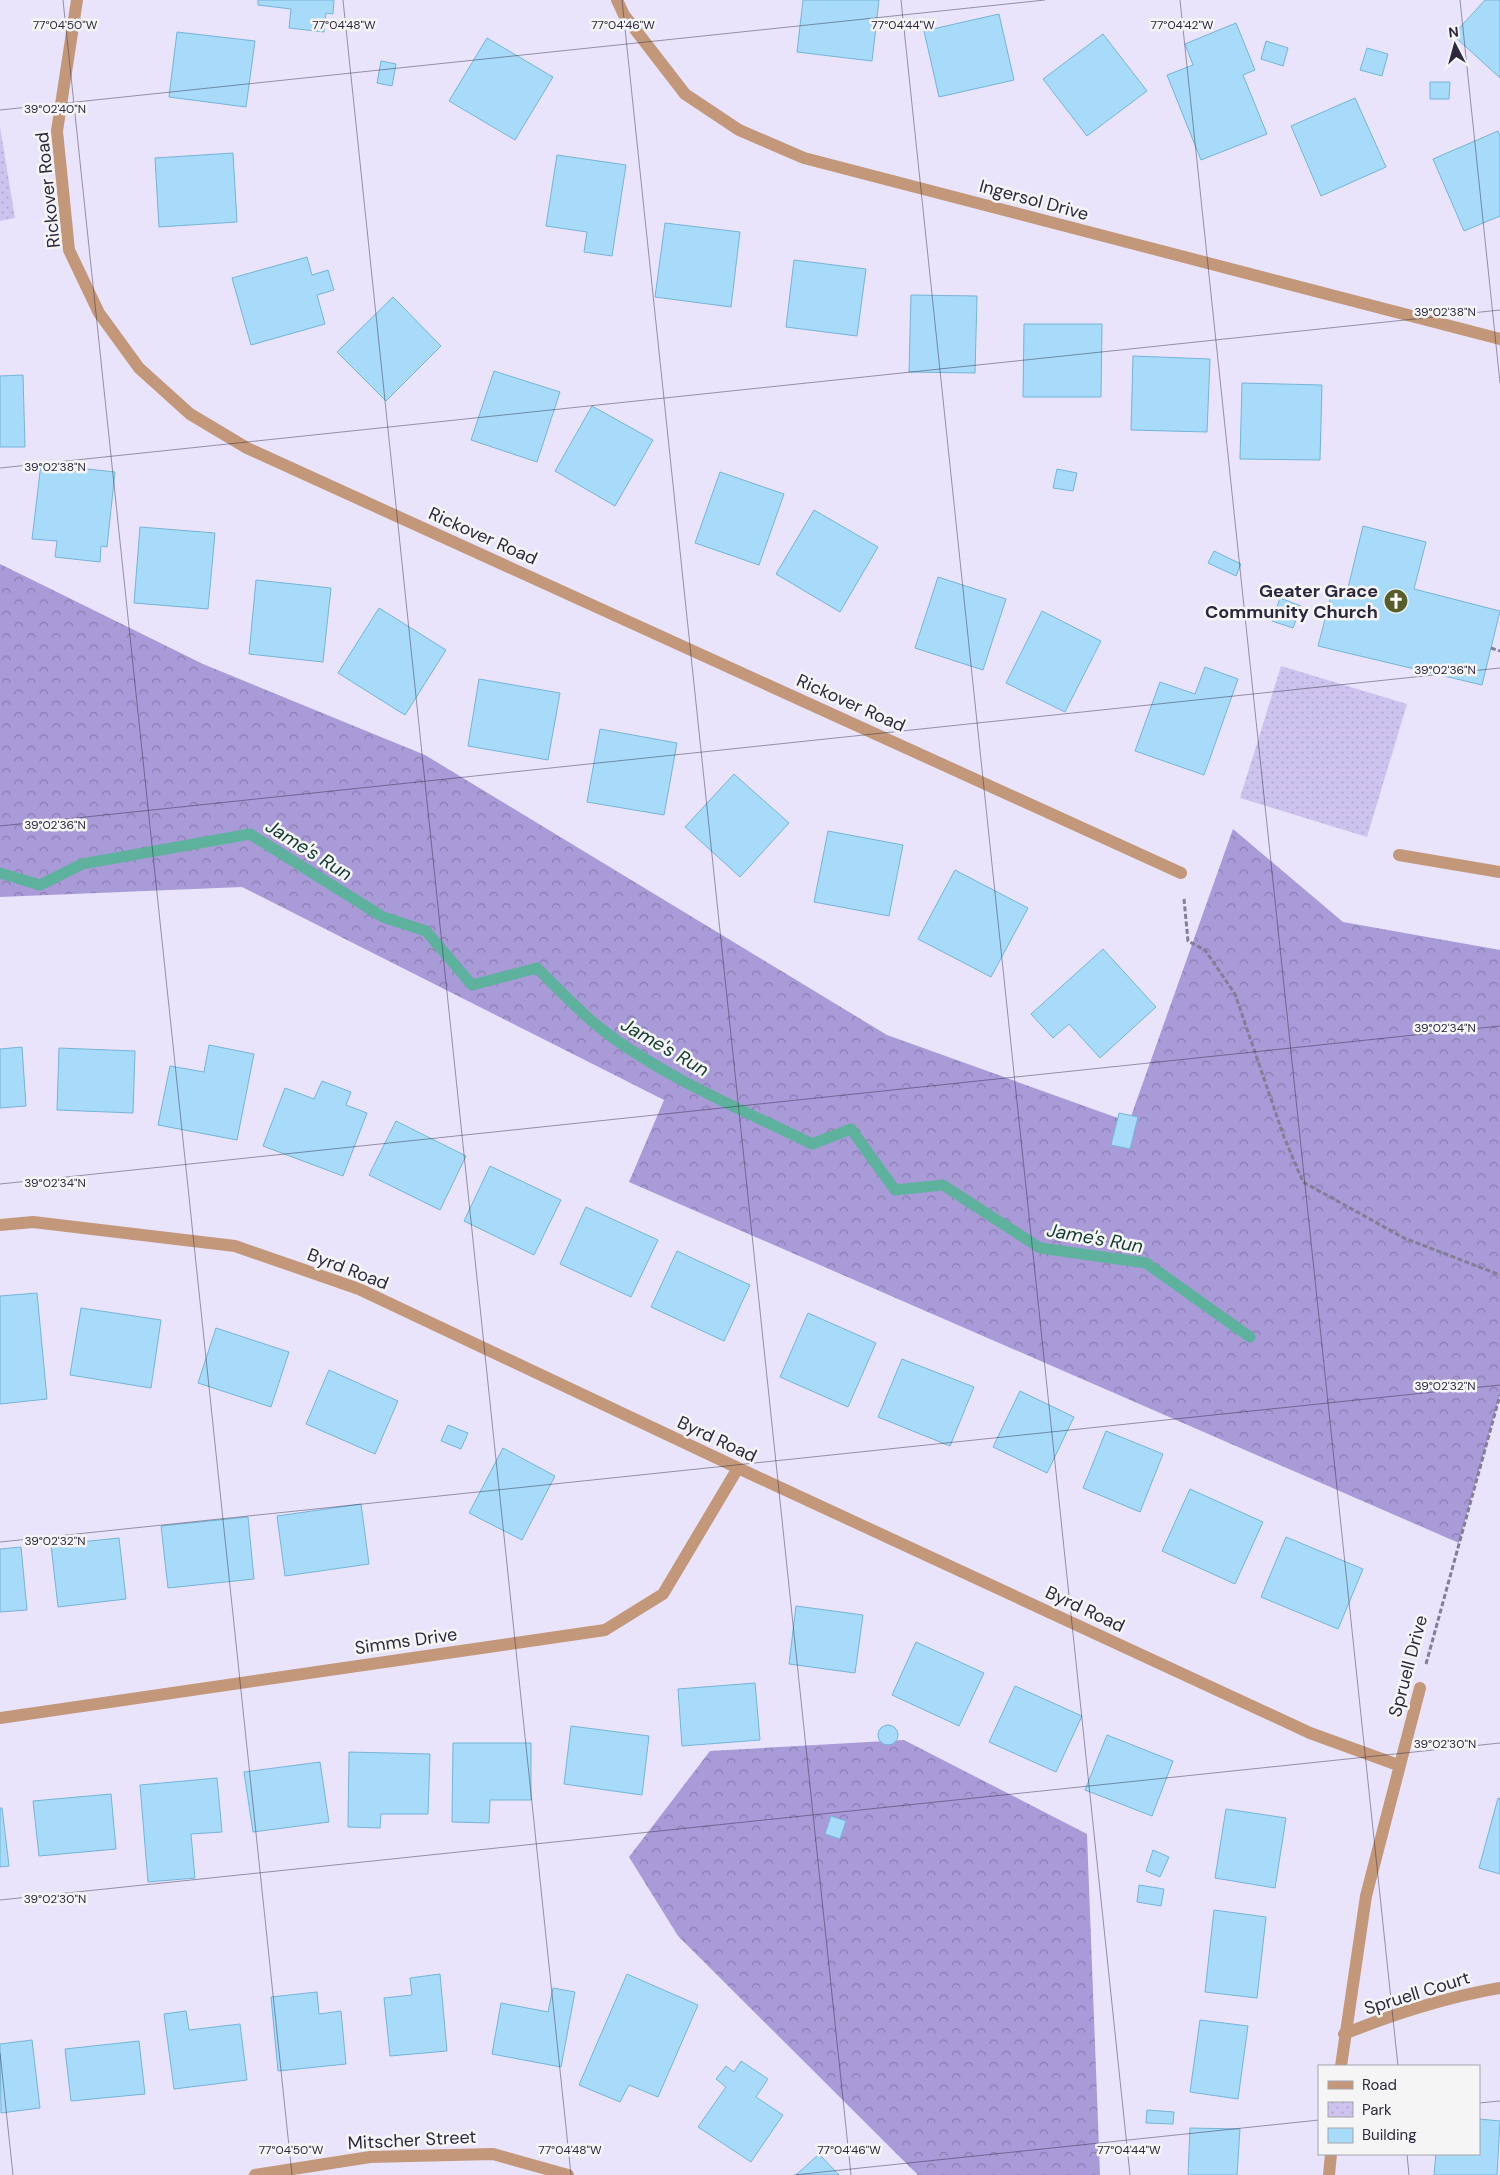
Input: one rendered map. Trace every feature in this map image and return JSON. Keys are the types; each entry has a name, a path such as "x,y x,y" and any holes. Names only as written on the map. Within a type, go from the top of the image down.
{"street":[{"name":"Rickover Road","path":"77,0 57,130 69,250 104,321 139,368 190,414 256,452 1181,873"},
{"name":"Ingersol Drive","path":"617,0 624,15 685,94 740,130 804,158 1500,339"},
{"path":"1399,854 1500,872"},
{"name":"Byrd Road","path":"0,1225 33,1222 235,1246 359,1289 738,1468 1310,1733 1398,1765"},
{"name":"Simms Drive","path":"0,1718 606,1630 663,1594 738,1468"},
{"name":"Spruell Drive","path":"1341,2065 1344,2034 1366,1896 1398,1765 1420,1688"},
{"name":"Spruell Court","path":"1344,2034 1383,2018 1470,1993 1500,1988"},
{"name":"Mitscher Street","path":"255,2175 370,2157 493,2154 568,2175"},
{"path":"1329,2175 1331,2155"}],"path":[{"path":"1491,648 1500,651"},
{"path":"1181,873 1188,940 1205,950 1235,994 1284,1137 1303,1182 1404,1238 1500,1275"},
{"name":"Spruell Drive","path":"1420,1688 1500,1395"}],"green space":[{"path":"0,127 15,218 0,221"},
{"path":"0,564 203,664 425,755 887,1035 1129,1122 1233,829 1343,922 1500,950 1500,1395 1459,1543 629,1182 664,1100 242,887 0,897"},
{"path":"1281,666 1407,704 1367,837 1240,798"},
{"path":"904,1740 1087,1834 1100,2175 918,2175 678,1936 629,1857 710,1751"}],"building":[{"path":"258,0 334,0 333,14 326,13 324,32 289,28 291,9 258,5"},
{"path":"803,0 879,0 872,61 797,52"},
{"path":"1485,0 1500,0 1500,78 1453,35"},
{"path":"999,14 1014,80 939,97 924,31"},
{"path":"1236,23 1255,70 1243,75 1267,134 1201,160 1167,75 1193,65 1185,44"},
{"path":"177,32 255,41 246,107 169,97"},
{"path":"1103,34 1147,91 1087,136 1043,79"},
{"path":"487,38 553,77 515,140 449,101"},
{"path":"1266,41 1288,48 1283,66 1261,59"},
{"path":"1367,48 1388,54 1382,76 1360,70"},
{"path":"381,61 396,64 392,86 377,83"},
{"path":"1430,82 1450,82 1449,99 1430,99"},
{"path":"1355,98 1386,167 1321,196 1291,126"},
{"path":"1498,131 1500,136 1500,216 1464,231 1433,159"},
{"path":"233,153 237,222 159,227 155,158"},
{"path":"557,155 626,165 612,256 584,252 587,232 546,226"},
{"path":"665,223 740,232 731,307 655,297"},
{"path":"307,257 312,275 328,270 334,290 317,295 325,324 251,345 232,278"},
{"path":"794,260 866,269 857,336 786,327"},
{"path":"911,295 977,296 975,373 909,372"},
{"path":"393,297 441,346 386,401 337,352"},
{"path":"1024,324 1102,324 1101,397 1023,397"},
{"path":"1133,356 1210,359 1207,432 1131,430"},
{"path":"494,371 560,392 537,462 471,440"},
{"path":"23,375 25,447 0,447 0,376"},
{"path":"1242,383 1322,385 1320,460 1240,459"},
{"path":"592,406 653,440 615,506 555,471"},
{"path":"41,464 115,472 107,547 101,546 100,562 55,557 57,541 32,539"},
{"path":"1057,469 1077,473 1073,491 1053,488"},
{"path":"720,472 784,494 759,565 695,543"},
{"path":"814,510 878,547 840,612 776,574"},
{"name":"Geater Grace Community Church","path":"1363,526 1426,542 1414,589 1500,611 1482,685 1318,646 1333,589 1347,592"},
{"path":"140,527 215,533 208,609 134,603"},
{"path":"1214,551 1241,564 1236,576 1208,563"},
{"path":"938,577 1006,599 983,670 915,648"},
{"path":"256,580 331,588 323,662 249,654"},
{"path":"1280,598 1301,606 1293,628 1272,621"},
{"path":"379,608 446,650 405,715 338,673"},
{"path":"1042,611 1101,641 1065,712 1006,683"},
{"path":"1205,667 1238,679 1204,775 1135,751 1160,682 1195,694"},
{"path":"479,679 560,693 548,760 468,746"},
{"path":"600,729 677,743 664,815 587,802"},
{"path":"734,774 789,823 740,877 685,827"},
{"path":"828,831 903,845 889,916 814,902"},
{"path":"955,870 1028,908 991,977 918,939"},
{"path":"1103,949 1156,1007 1100,1058 1069,1024 1053,1038 1031,1014"},
{"path":"209,1045 254,1054 237,1140 158,1125 170,1066 204,1072"},
{"path":"22,1047 26,1106 0,1108 0,1049"},
{"path":"59,1048 135,1051 133,1113 57,1110"},
{"path":"322,1081 351,1092 346,1105 367,1113 343,1176 263,1146 285,1088 314,1099"},
{"path":"1119,1113 1138,1117 1130,1149 1111,1145"},
{"path":"396,1121 466,1156 440,1210 369,1175"},
{"path":"490,1166 561,1200 534,1255 464,1221"},
{"path":"586,1207 658,1240 631,1297 560,1264"},
{"path":"677,1251 750,1285 724,1341 651,1307"},
{"path":"37,1293 47,1399 0,1404 0,1296"},
{"path":"81,1308 161,1320 151,1388 70,1375"},
{"path":"808,1313 876,1343 848,1407 780,1377"},
{"path":"216,1328 289,1352 271,1407 198,1383"},
{"path":"902,1359 974,1387 950,1446 878,1417"},
{"path":"329,1370 398,1401 375,1454 306,1424"},
{"path":"1020,1391 1074,1417 1047,1473 993,1447"},
{"path":"448,1425 468,1433 461,1449 441,1441"},
{"path":"1106,1431 1163,1454 1140,1512 1083,1488"},
{"path":"503,1448 555,1476 522,1540 469,1513"},
{"path":"1190,1489 1263,1522 1235,1584 1162,1551"},
{"path":"361,1504 369,1564 285,1576 277,1516"},
{"path":"248,1517 254,1579 168,1588 161,1526"},
{"path":"1286,1537 1363,1569 1338,1629 1261,1597"},
{"path":"119,1538 126,1599 58,1607 51,1545"},
{"path":"21,1547 27,1610 0,1612 0,1549"},
{"path":"796,1606 863,1615 855,1673 789,1664"},
{"path":"916,1642 984,1673 959,1726 892,1695"},
{"path":"755,1683 760,1740 682,1746 678,1689"},
{"path":"1015,1686 1082,1716 1056,1772 989,1742"},
{"path":"888,1725 895,1728 898,1735 895,1742 888,1745 881,1742 878,1735 881,1728"},
{"path":"571,1726 649,1736 642,1795 564,1784"},
{"path":"1107,1735 1173,1761 1152,1816 1085,1790"},
{"path":"453,1743 531,1743 531,1800 490,1800 489,1823 452,1822"},
{"path":"349,1752 430,1754 428,1814 381,1814 380,1828 348,1827"},
{"path":"320,1762 329,1822 253,1832 244,1772"},
{"path":"217,1778 222,1832 191,1834 195,1878 148,1882 140,1785"},
{"path":"111,1794 116,1849 39,1856 33,1801"},
{"path":"1498,1798 1500,1799 1500,1874 1479,1868"},
{"path":"0,1808 2,1808 9,1866 0,1867"},
{"path":"1226,1809 1286,1818 1275,1888 1215,1878"},
{"path":"831,1816 846,1821 840,1839 825,1834"},
{"path":"1153,1850 1169,1857 1160,1877 1146,1871"},
{"path":"1139,1885 1164,1889 1161,1906 1137,1902"},
{"path":"1214,1910 1266,1917 1257,1998 1205,1992"},
{"path":"440,1974 447,2051 390,2056 384,1998 412,1995 410,1978"},
{"path":"627,1974 698,2005 658,2097 629,2085 620,2102 579,2085"},
{"path":"553,1988 575,1992 561,2067 492,2054 501,2003 548,2012"},
{"path":"317,1992 319,2014 341,2011 346,2064 278,2071 271,1997"},
{"path":"186,2011 189,2030 240,2024 247,2080 174,2089 164,2014"},
{"path":"1200,2020 1248,2026 1238,2099 1190,2092"},
{"path":"32,2040 40,2108 1,2113 0,2044"},
{"path":"139,2041 145,2094 71,2101 65,2049"},
{"path":"741,2061 768,2079 756,2097 783,2115 751,2162 698,2127 726,2087 716,2079 726,2066 734,2072"},
{"path":"1147,2110 1174,2112 1173,2124 1146,2123"},
{"path":"1480,2119 1500,2121 1497,2175 1434,2175 1436,2155 1480,2155"},
{"path":"1190,2128 1240,2129 1237,2175 1188,2175"},
{"path":"819,2154 839,2175 796,2175"}],"waterway":[{"name":"Jame's Run","path":"0,873 40,885 82,864 250,834 383,917 426,931 472,985 537,968 578,1009 604,1031 653,1064 705,1092 812,1144 851,1129 895,1190 943,1185 1040,1248 1146,1263 1250,1337"}],"place":[{"name":"Geater Grace Community Church","path":"1396,601"}]}
